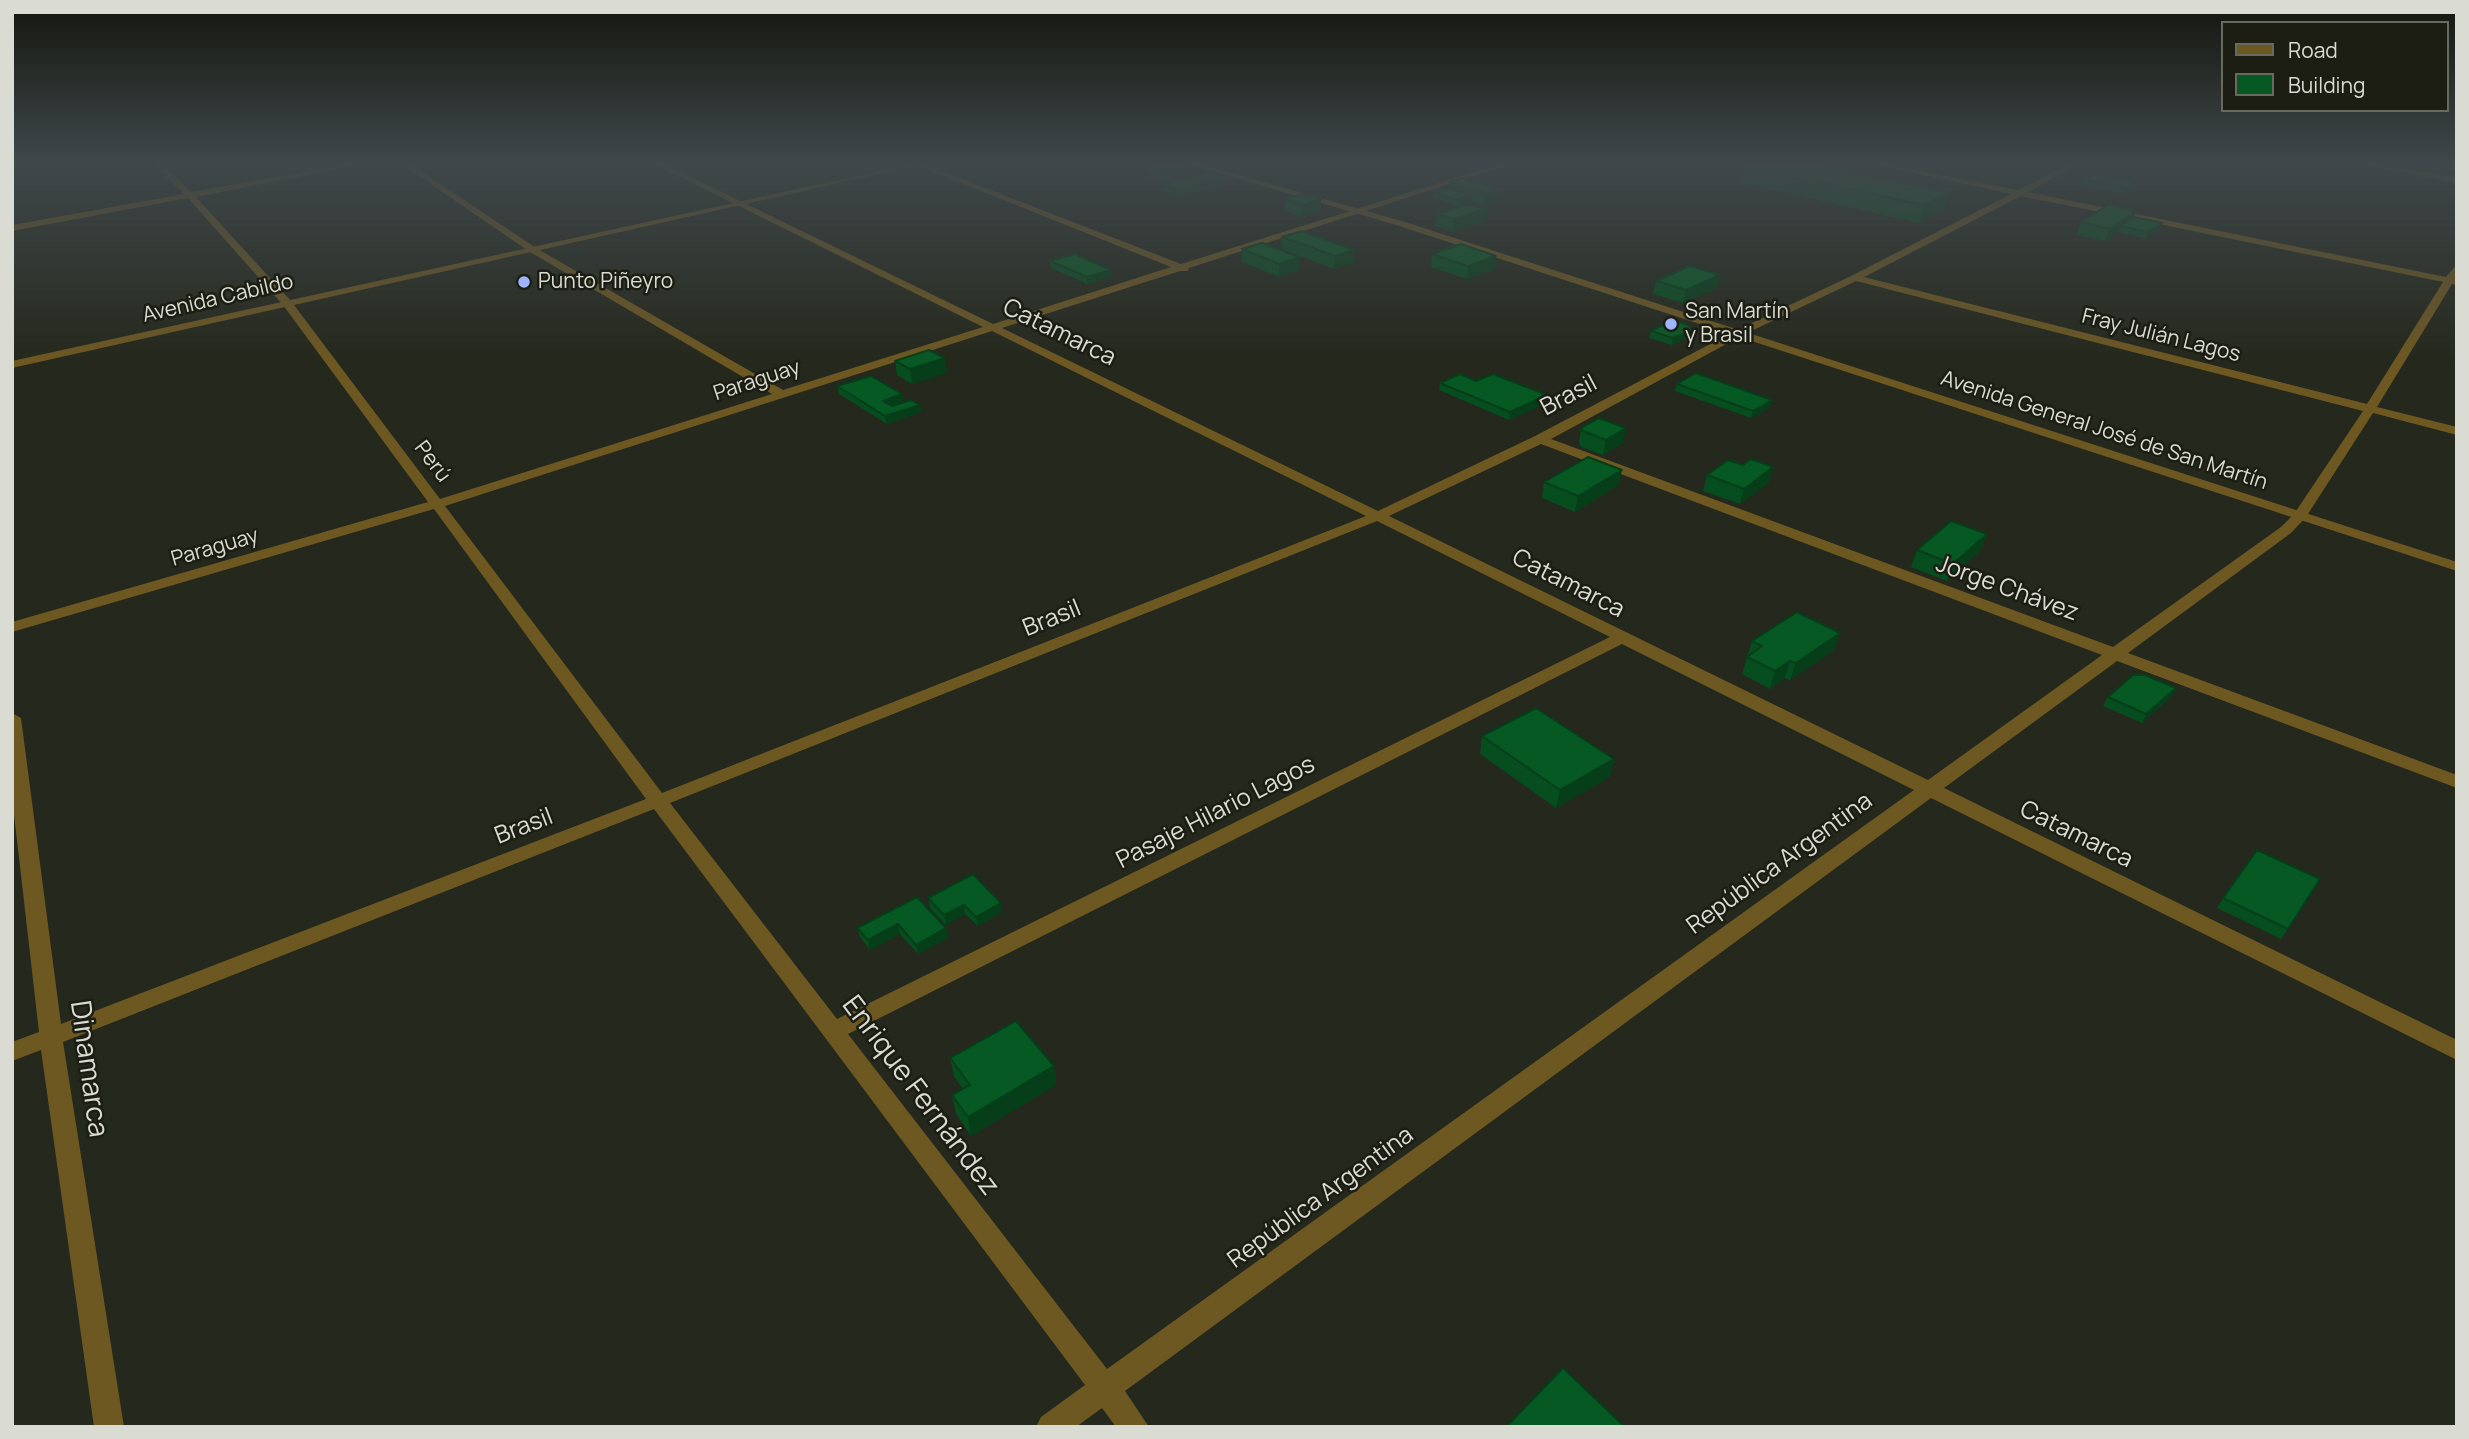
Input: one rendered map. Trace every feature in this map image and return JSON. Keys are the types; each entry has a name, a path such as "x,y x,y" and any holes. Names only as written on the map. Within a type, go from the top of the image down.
{"street":[{"name":"Perú","path":"221,230 286,303 658,801"},
{"path":"504,230 533,250 779,393"},
{"name":"Avenida Cabildo","path":"12,365 621,230"},
{"name":"Catamarca","path":"790,230 1378,516 2457,1051"},
{"path":"1087,230 1184,269"},
{"name":"Paraguay","path":"12,627 437,504 779,393 1303,230"},
{"name":"Avenida General José de San Martín","path":"1421,230 2457,567"},
{"name":"Brasil","path":"12,1052 658,801 1378,516 1540,439 1739,333 1855,278 1946,230"},
{"path":"2204,230 2452,281"},
{"name":"República Argentina","path":"1051,1427 1927,789 2118,654 2299,517 2452,281 2457,267"},
{"name":"Fray Julián Lagos","path":"1855,278 2457,431"},
{"name":"Jorge Chávez","path":"1540,439 2457,782"},
{"name":"Pasaje Hilario Lagos","path":"834,1031 1621,638"},
{"name":"Dinamarca","path":"12,718 51,1037 109,1427"},
{"name":"Enrique Fernández","path":"658,801 1134,1427"}],"building":[{"path":"1302,231 1354,250 1335,256 1282,237"},
{"path":"1262,243 1299,257 1279,264 1242,249"},
{"path":"1461,244 1496,256 1468,266 1432,254"},
{"path":"1075,254 1111,270 1087,277 1050,261"},
{"path":"1690,266 1720,275 1686,290 1656,281"},
{"path":"1674,320 1688,325 1692,330 1673,338 1651,331"},
{"path":"929,350 945,358 910,369 895,361"},
{"path":"1696,373 1772,400 1753,411 1677,384"},
{"path":"1460,374 1476,381 1493,374 1547,395 1510,412 1440,383"},
{"path":"871,376 902,394 883,401 892,406 911,400 920,405 885,416 837,386"},
{"path":"1599,418 1626,428 1606,440 1583,431 1581,428"},
{"path":"1588,457 1622,470 1578,496 1544,482"},
{"path":"1751,459 1773,467 1744,489 1707,475 1728,460 1743,465"},
{"path":"1951,521 1987,534 1953,564 1917,550"},
{"path":"1797,612 1840,633 1796,663 1790,661 1775,671 1747,657 1762,646 1752,641"},
{"path":"2133,675 2145,675 2176,688 2146,714 2108,697"},
{"path":"1536,708 1614,759 1560,790 1482,736"},
{"path":"2257,850 2320,879 2288,929 2223,898"},
{"path":"973,874 1001,903 976,917 964,905 944,915 928,898"},
{"path":"917,897 946,928 916,945 898,924 868,940 857,928"},
{"path":"1016,1021 1054,1066 968,1117 952,1095 970,1085 950,1058"},
{"path":"1563,1368 1625,1427 1506,1427"}],"place":[{"name":"Punto Piñeyro","path":"524,282"},
{"name":"San Martín y Brasil","path":"1671,324"}]}
